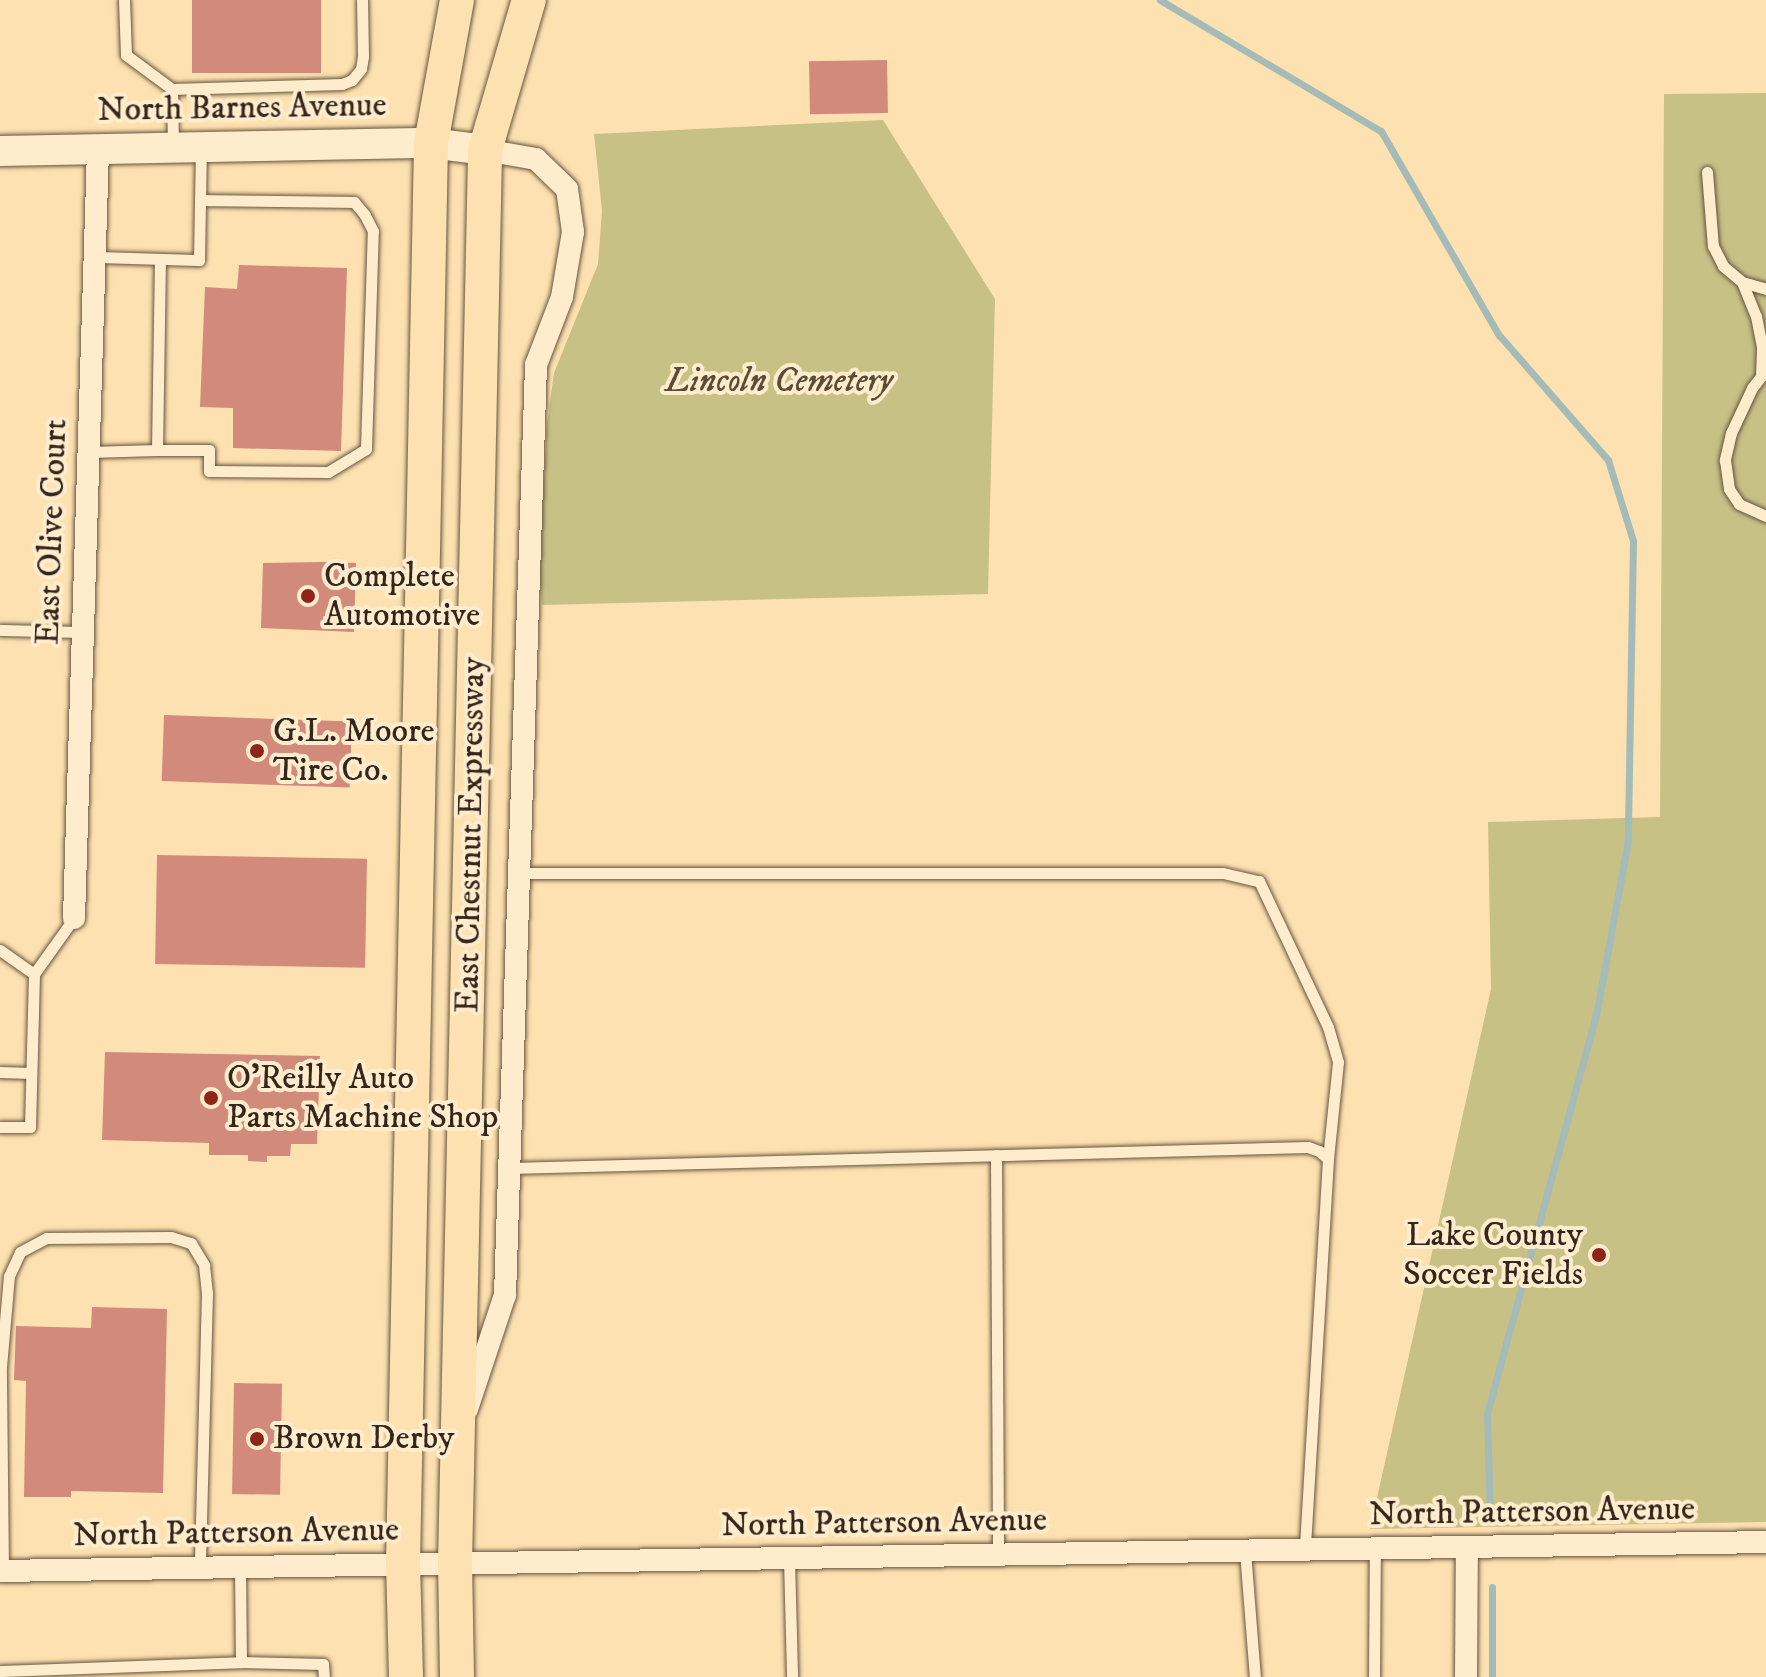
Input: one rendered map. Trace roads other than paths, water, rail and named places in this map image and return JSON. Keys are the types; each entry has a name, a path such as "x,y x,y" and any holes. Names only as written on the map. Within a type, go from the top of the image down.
{"main road":[{"name":"East Chestnut Expressway","path":"406,1677 403,1564 431,143 457,0"},
{"name":"East Chestnut Expressway","path":"457,1677 455,1564 485,150 529,0"}],"street":[{"name":"North Barnes Avenue","path":"0,151 431,143 485,150"},
{"name":"East Olive Court","path":"74,918 98,149"},
{"path":"459,1433 505,1295 536,365 562,297 573,232 567,189 536,159 485,150"},
{"name":"North Patterson Avenue","path":"2,1571 1766,1542"},
{"path":"1466,1677 1467,1547"}],"lane":[{"path":"124,0 126,55 172,89 342,84 352,80 361,69 363,56 362,0"},
{"path":"95,257 199,260 200,200 172,89"},
{"path":"1707,172 1713,246 1723,266 1742,282 1766,289"},
{"path":"89,452 209,450 209,471 328,472 366,449 373,231 365,215 354,202 200,200"},
{"path":"157,450 160,259"},
{"path":"1742,282 1756,316 1764,373 1731,433 1725,460 1729,489 1739,504 1766,516"},
{"path":"0,630 83,632"},
{"path":"519,873 1223,873 1259,881 1328,1027 1338,1062 1328,1159 1305,1550"},
{"path":"0,1127 30,1127 34,974 74,918"},
{"path":"0,950 34,974"},
{"path":"0,1072 31,1073"},
{"path":"510,1168 1308,1147 1328,1159"},
{"path":"996,1155 998,1555"},
{"path":"2,1571 1,1367 9,1276 20,1252 46,1238 171,1237 191,1243 204,1265 207,1293 200,1568"},
{"path":"1374,1677 1375,1549"},
{"path":"1245,1551 1255,1677"},
{"path":"789,1559 792,1677"},
{"path":"240,1567 241,1662"},
{"path":"0,1671 136,1671 241,1662 323,1664 324,1677"}],"waterway":[{"path":"1160,0 1381,131 1499,335 1608,460 1633,541 1628,840 1597,1011 1487,1413 1490,1522"},
{"path":"1492,1587 1492,1677"}],"place":[{"name":"Complete Automotive","path":"308,596"},
{"name":"G.L. Moore Tire Co.","path":"257,751"},
{"name":"O'Reilly Auto Parts Machine Shop","path":"211,1098"},
{"name":"Lake County Soccer Fields","path":"1599,1255"},
{"name":"Brown Derby","path":"257,1439"}],"park label":[{"name":"Lincoln Cemetery","path":"779,382"}]}
